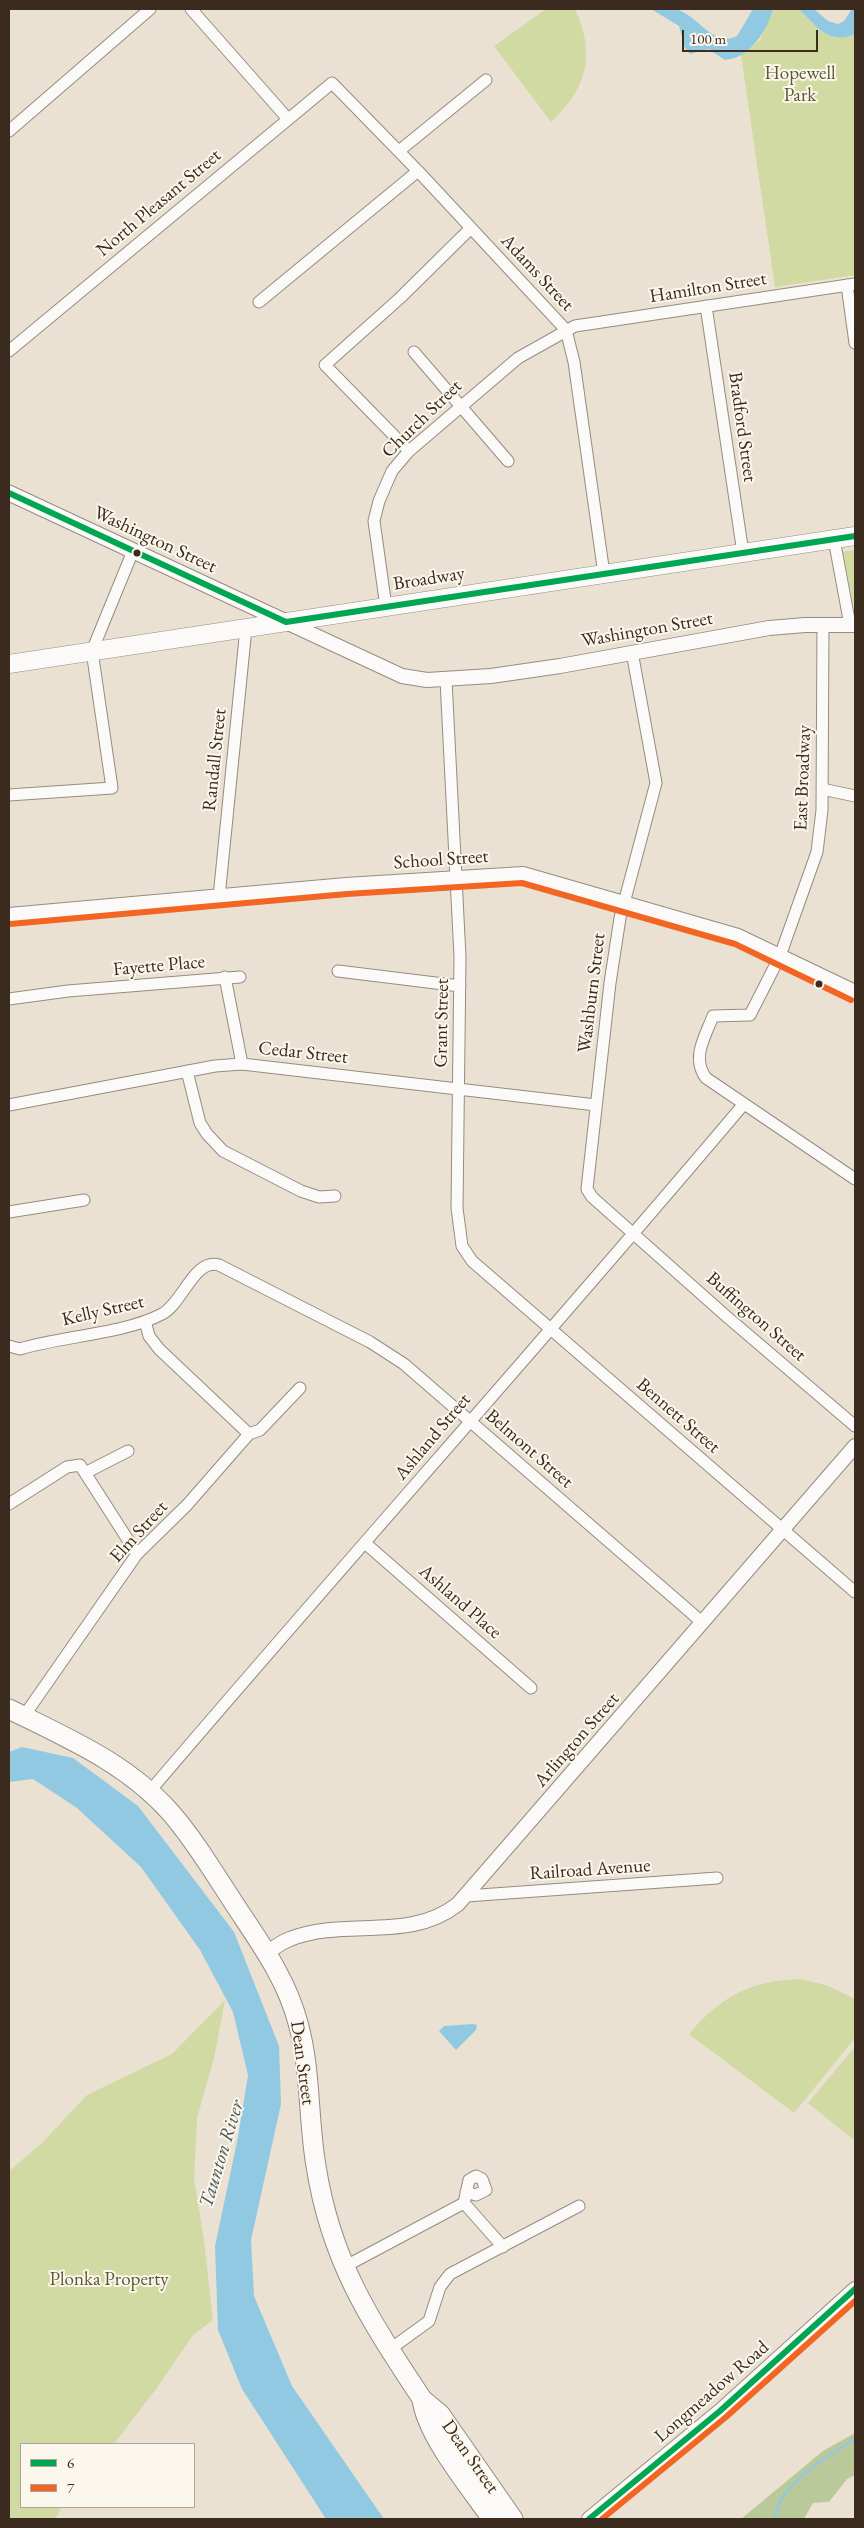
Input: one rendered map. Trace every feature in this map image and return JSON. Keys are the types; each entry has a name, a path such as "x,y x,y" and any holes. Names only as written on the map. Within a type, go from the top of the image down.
{"highway":[{"name":"Dean Street","path":"16,1713 75,1740 150,1791 173,1815 199,1850 266,1953 285,1984 298,2022 318,2176 329,2224 344,2267 367,2316 422,2399 440,2414 513,2519"},
{"name":"Dean Street","path":"422,2399 425,2414 432,2428 492,2519"}],"main road":[{"name":"Washington Street","path":"9,493 286,622"},
{"name":"Broadway","path":"9,664 855,536"}],"street":[{"path":"9,131 150,9"},
{"path":"191,9 288,119"},
{"path":"398,151 486,80"},
{"name":"North Pleasant Street","path":"9,351 332,83"},
{"name":"Adams Street","path":"332,83 418,171 566,330 574,362 604,574"},
{"path":"259,302 418,171"},
{"path":"409,451 325,365 400,298 471,228"},
{"path":"851,284 855,343"},
{"name":"Hamilton Street","path":"566,330 579,325 851,284"},
{"name":"Bradford Street","path":"706,306 742,553"},
{"name":"Church Street","path":"386,607 374,517 381,494 392,471 409,451 518,358 566,330"},
{"path":"414,352 508,461"},
{"path":"834,539 853,625"},
{"path":"9,795 112,788 92,651 133,551"},
{"name":"Washington Street","path":"286,622 402,676 422,680 446,680 508,674 769,628 823,624 853,625"},
{"name":"East Broadway","path":"780,956 817,852 822,820 823,624"},
{"name":"Randall Street","path":"219,896 246,628"},
{"name":"Washburn Street","path":"632,652 656,783 623,902 610,976 587,1188 592,1196 634,1234"},
{"name":"Grant Street","path":"446,680 460,986 457,1208 463,1250 472,1261 550,1327"},
{"path":"822,789 855,796"},
{"name":"School Street","path":"9,915 219,896 527,875 738,936 855,992"},
{"path":"780,956 750,1015 714,1016 700,1050 699,1067 706,1078 743,1105 855,1179"},
{"path":"338,970 460,986"},
{"path":"226,977 240,977"},
{"name":"Fayette Place","path":"9,999 68,991 226,977 242,1064"},
{"name":"Cedar Street","path":"9,1105 187,1072 242,1064 596,1106"},
{"path":"187,1072 200,1123 206,1134 223,1151 301,1191 320,1197 335,1196"},
{"name":"Ashland Street","path":"150,1791 256,1665 365,1543 550,1327 634,1234 743,1105"},
{"path":"9,1212 84,1200"},
{"name":"Buffington Street","path":"634,1234 726,1316 855,1426"},
{"name":"Kelly Street","path":"9,1346 20,1349 145,1321 165,1312 179,1298 198,1270 206,1265 214,1264"},
{"name":"Belmont Street","path":"214,1264 227,1268 370,1342 404,1364 703,1624"},
{"path":"145,1321 149,1336 165,1356 249,1434"},
{"name":"Bennett Street","path":"550,1327 855,1592"},
{"name":"Elm Street","path":"16,1713 137,1554 188,1505 249,1434 260,1430 300,1388"},
{"name":"Arlington Street","path":"266,1953 290,1939 300,1936 352,1929 411,1926 444,1914 466,1896 855,1446"},
{"path":"85,1473 128,1451"},
{"path":"9,1504 73,1464 80,1466 137,1554"},
{"name":"Ashland Place","path":"365,1543 531,1688"},
{"name":"Railroad Avenue","path":"466,1896 717,1878"},
{"path":"344,2267 465,2198 503,2247"},
{"path":"390,2350 429,2321 440,2287 450,2274 579,2206"},
{"name":"Longmeadow Road","path":"589,2519 720,2412 855,2289"}],"green space":[{"path":"546,9 575,9 585,41 586,56 580,84 573,97 551,122 494,46"},
{"name":"Hopewell Park","path":"773,9 799,9 817,27 829,35 845,37 855,34 855,275 775,287 741,55 760,40"},
{"path":"855,550 855,611 843,552"},
{"path":"800,1979 826,1985 855,1999 855,2038 794,2113 689,2034 713,2010 738,1993 767,1983"},
{"name":"Plonka Property","path":"225,2000 214,2058 197,2118 194,2179 204,2240 213,2320 193,2335 156,2389 115,2443 20,2443 20,2508 61,2508 55,2519 9,2519 9,2171 42,2143 87,2095 172,2054"},
{"path":"855,2047 855,2141 808,2103"},
{"path":"855,2433 855,2475 847,2479 829,2502 813,2503 804,2519 741,2519 823,2451"}],"water":[{"path":"672,8 683,12 712,34 720,38 728,38 737,36 753,9 773,9 762,34 750,49 734,58 725,60 708,49 690,54 685,48 679,26 651,9"},
{"path":"799,9 814,9 828,21 838,24 844,21 852,9 855,9 855,34 846,37 830,36 817,27"},
{"path":"22,1747 73,1758 138,1806 234,1932 279,2046 281,2104 251,2240 254,2296 292,2386 384,2519 326,2519 242,2389 218,2330 215,2246 238,2137 248,2075 233,2012 200,1950 141,1867 77,1808 33,1779 9,1782 9,1752"},
{"path":"477,2025 476,2030 456,2050 439,2031 444,2026"}],"waterway":[{"path":"774,2519 778,2506 794,2483 818,2463 855,2439"}],"transit line":[{"name":"6","path":"9,493 286,622 855,536"},
{"name":"7","path":"10,924 347,894 522,883 735,944 851,1000"},
{"name":"6","path":"589,2519 720,2411 855,2289"},
{"name":"7","path":"602,2519 726,2417 855,2301"}],"water label":[{"name":"Taunton River","path":"222,2154"}]}
